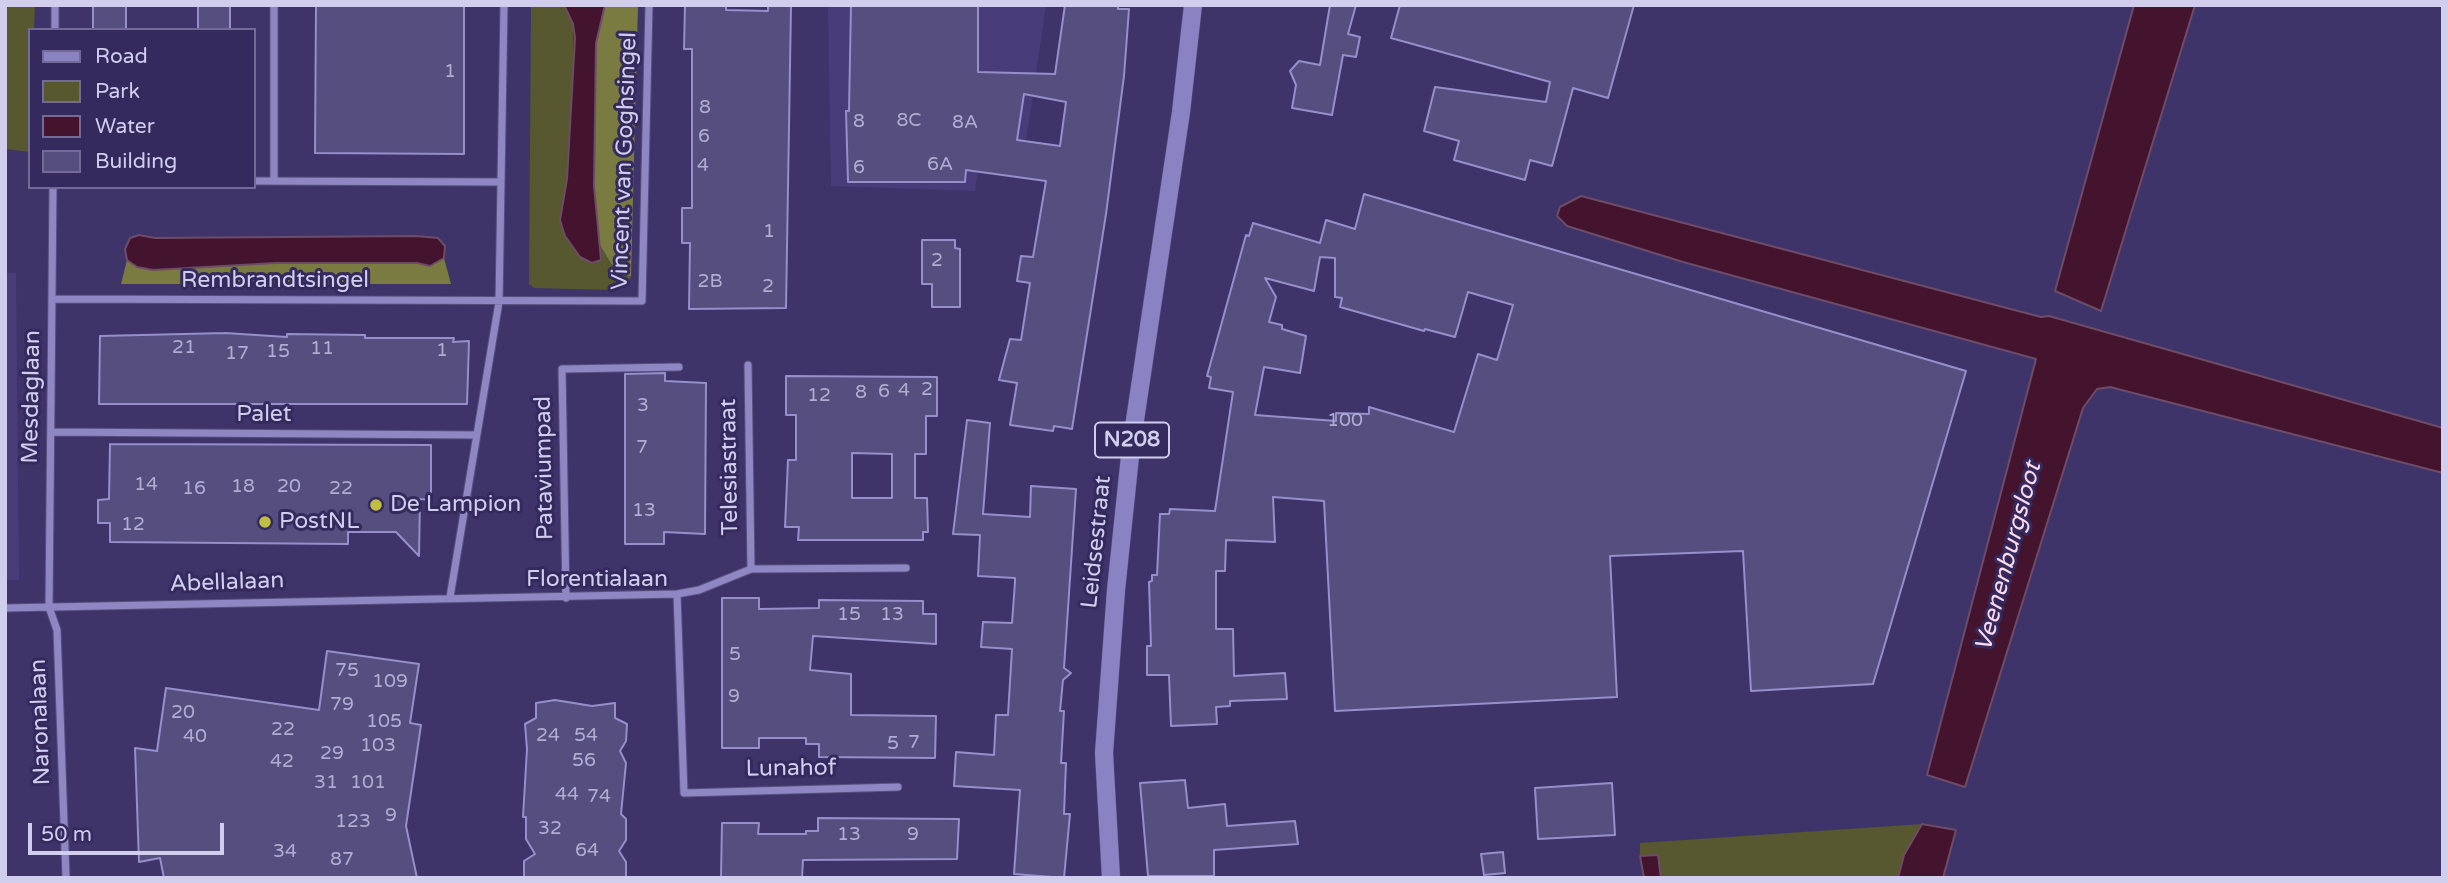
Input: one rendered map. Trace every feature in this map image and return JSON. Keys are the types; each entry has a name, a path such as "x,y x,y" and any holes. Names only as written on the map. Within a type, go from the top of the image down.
{"main road":[{"name":"Leidsestraat","path":"1111,878 1104,753 1116,590 1131,447 1181,112 1193,5"}],"street":[{"path":"55,5 55,28"},
{"path":"274,5 274,181"},
{"path":"450,597 499,302 504,5"},
{"name":"Vincent van Goghsingel","path":"499,302 642,301 649,5"},
{"path":"256,181 501,182"},
{"name":"Mesdaglaan","path":"49,607 53,189"},
{"name":"Rembrandtsingel","path":"52,299 499,302"},
{"name":"Telesiastraat","path":"748,365 751,569"},
{"name":"Pataviumpad","path":"566,598 562,369 679,367"},
{"name":"Palet","path":"51,432 476,435"},
{"path":"677,594 699,590 751,569 906,568"},
{"name":"Florentialaan","path":"450,597 566,598 677,594 684,793"},
{"name":"Abellalaan","path":"5,608 450,597"},
{"name":"Naronalaan","path":"49,607 57,630 66,878"},
{"name":"Lunahof","path":"684,793 898,787"}],"shaded area":[{"path":"605,5 638,5 631,276 618,275 600,245 594,186 596,43"},
{"path":"828,5 1046,5 1025,148 980,152 975,191 831,186"},
{"path":"444,258 451,284 121,284 127,260 137,267 153,270 276,263 417,263 430,266"},
{"path":"5,273 16,273 19,580 5,580"}],"green space":[{"path":"5,5 35,5 34,28 28,28 28,152 5,149"},
{"path":"531,5 564,5 573,24 573,99 567,179 560,220 565,236 600,260 600,245 618,275 631,276 628,285 615,290 534,288 529,284"},
{"path":"1922,824 1904,855 1898,878 1661,878 1658,855 1640,856 1640,843"}],"water":[{"path":"564,5 605,5 596,43 594,186 601,260 592,263 580,257 565,236 560,220 567,179 575,38 573,24"},
{"path":"2134,5 2195,5 2101,311 2055,291"},
{"name":"Veenenburgsloot","path":"1581,196 2041,317 2049,316 2443,428 2443,473 2110,387 2097,389 2083,408 1965,787 1927,775 2036,359 1683,262 1567,226 1557,216 1560,207"},
{"path":"139,235 155,238 416,236 438,238 445,246 444,258 430,266 417,263 276,263 153,270 137,267 127,260 125,249 130,238"},
{"path":"1922,824 1956,830 1943,878 1898,878 1904,855"},
{"path":"1658,855 1661,878 1644,878 1640,856"}],"building":[{"path":"93,5 126,5 126,28 93,28"},
{"path":"198,5 230,5 230,28 198,28"},
{"path":"316,5 464,5 464,154 315,153"},
{"path":"685,5 726,5 726,10 768,11 768,5 791,5 786,308 689,309 690,243 682,243 682,208 692,208 692,49 684,49"},
{"path":"851,5 978,5 978,72 1055,74 1065,5 1118,5 1118,9 1129,9 1124,76 1106,214 1072,429 1054,426 1053,431 1010,425 1017,383 999,380 1010,339 1021,340 1030,283 1017,281 1021,256 1033,257 1046,181 966,170 965,182 848,182 846,111 849,111","holes":["1024,94 1066,102 1060,146 1017,140"]},
{"path":"1330,5 1356,5 1348,34 1360,37 1356,57 1343,55 1332,115 1292,108 1296,85 1290,71 1299,61 1320,65"},
{"path":"1400,5 1634,5 1608,98 1573,88 1552,166 1530,160 1525,180 1454,160 1459,141 1424,131 1435,87 1546,102 1550,82 1391,38"},
{"path":"1364,194 1966,371 1873,684 1751,691 1743,551 1610,556 1617,697 1335,711 1324,501 1273,497 1275,542 1226,540 1225,571 1216,571 1216,629 1233,629 1234,676 1285,673 1287,699 1230,701 1230,706 1216,707 1217,724 1171,726 1169,675 1147,675 1147,646 1151,646 1149,582 1152,581 1152,575 1157,575 1160,514 1169,514 1170,509 1215,511 1233,392 1209,388 1211,377 1207,376 1246,235 1249,236 1253,223 1320,243 1326,220 1355,229","holes":["1320,257 1335,258 1335,297 1342,298 1340,307 1424,331 1425,329 1455,337 1468,292 1513,305 1497,360 1478,354 1454,432 1369,407 1369,414 1336,413 1336,421 1255,415 1264,367 1300,373 1306,336 1269,322 1276,297 1265,278 1314,291"]},
{"path":"922,240 955,240 955,248 960,249 960,307 932,307 932,284 922,284"},
{"path":"225,333 287,337 287,334 365,335 365,338 454,338 453,342 469,341 467,404 99,404 100,336"},
{"path":"665,373 665,381 706,383 705,534 664,532 664,544 625,544 625,374"},
{"path":"786,376 937,377 937,416 926,416 926,454 915,454 915,498 927,498 928,532 923,532 923,540 798,540 799,527 785,527 788,460 796,460 796,415 786,415","holes":["852,453 892,454 892,498 852,498"]},
{"path":"967,420 990,423 983,514 1030,517 1031,486 1076,489 1064,668 1071,673 1063,680 1060,711 1064,711 1061,763 1066,763 1064,814 1070,814 1064,878 1014,874 1020,790 954,786 956,752 994,755 996,715 1008,715 1012,649 981,647 983,622 1012,623 1015,582 1015,578 978,576 980,535 953,534"},
{"path":"110,444 431,445 431,500 420,499 419,556 396,532 348,532 348,544 110,542 110,523 98,523 98,500 109,499"},
{"path":"722,598 759,598 759,609 819,608 819,600 923,601 923,614 936,614 936,644 813,636 810,670 851,674 851,715 936,716 935,758 819,757 819,744 806,744 806,738 759,738 759,748 722,748"},
{"path":"327,651 419,664 410,723 421,725 406,826 417,878 164,878 160,858 139,862 135,748 157,751 166,688 319,710"},
{"path":"555,700 592,706 615,703 615,718 627,724 626,741 620,751 626,763 621,814 626,819 626,840 619,851 626,862 626,878 524,878 524,861 535,854 526,839 526,817 523,817 527,749 525,724 536,718 536,703"},
{"path":"1185,780 1188,808 1225,804 1227,826 1295,821 1298,844 1214,850 1214,876 1148,876 1140,783"},
{"path":"1612,783 1615,835 1538,839 1535,788"},
{"path":"818,818 959,819 957,859 803,860 802,878 721,878 722,823 759,823 758,834 806,834 806,831 818,831"},
{"path":"1503,852 1505,873 1484,875 1481,854"}],"place":[{"name":"De Lampion","path":"376,505"},
{"name":"PostNL","path":"265,522"}]}
